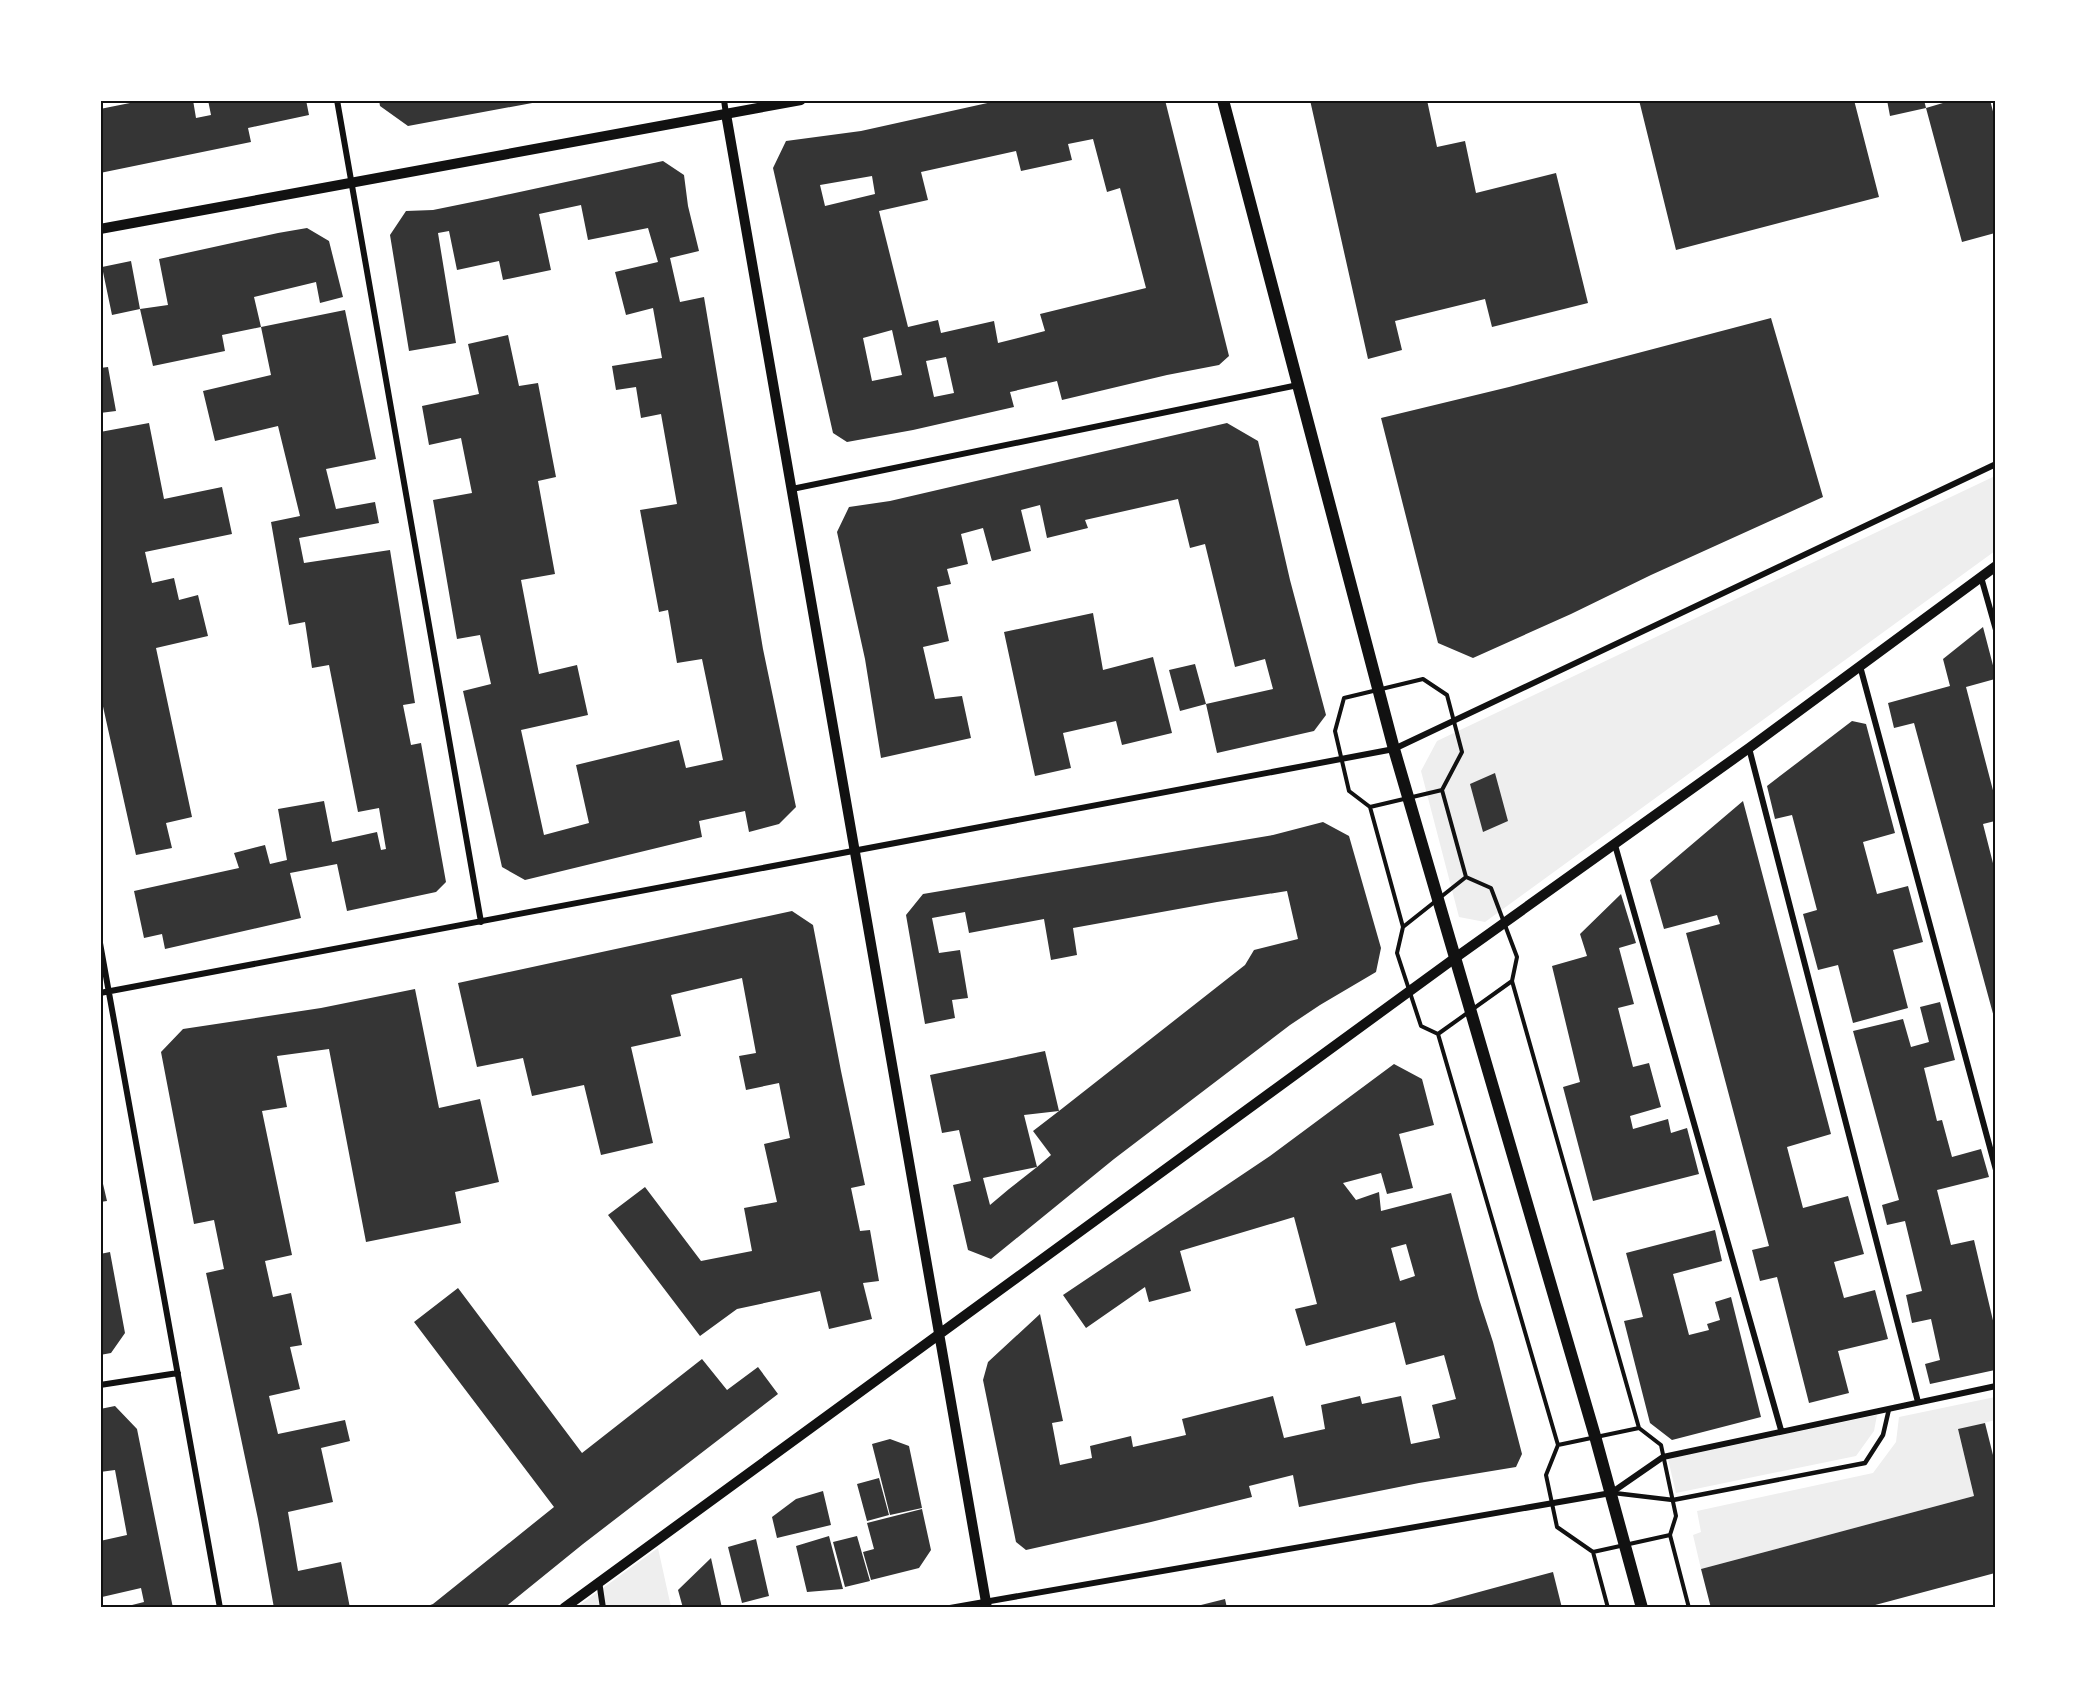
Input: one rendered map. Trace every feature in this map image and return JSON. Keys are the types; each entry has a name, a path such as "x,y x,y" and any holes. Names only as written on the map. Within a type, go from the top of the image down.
{"main road":[{"path":"1223,100 1394,749 1595,1436 1642,1608"}],"street":[{"path":"337,100 481,922"},
{"path":"724,100 987,1604"},
{"path":"100,229 801,100"},
{"path":"792,489 1298,385"},
{"path":"100,993 1394,749 1995,464"},
{"path":"564,1608 1455,958 1749,748 1995,566"},
{"path":"1981,577 1995,630"},
{"path":"1860,666 1995,1170"},
{"path":"1749,748 1918,1402"},
{"path":"1615,844 1781,1430"},
{"path":"100,943 220,1608"},
{"path":"100,1385 178,1373"},
{"path":"950,1608 987,1604 1611,1493 1663,1457 1995,1386"},
{"path":"599,1581 603,1608"}],"lane":[{"path":"1611,1493 1673,1500 1865,1463 1883,1435 1889,1408"}],"path":[{"path":"1466,877 1442,790 1462,752 1447,695 1423,679 1344,698 1335,731 1350,791 1370,807 1403,927 1397,952 1421,1026 1438,1034 1558,1445 1546,1475 1557,1527 1593,1552 1608,1608"},
{"path":"1370,807 1442,790"},
{"path":"1403,927 1466,877"},
{"path":"1466,877 1491,888 1517,957 1512,981 1639,1428 1661,1445 1663,1457"},
{"path":"1438,1034 1512,981"},
{"path":"1558,1445 1639,1428"},
{"path":"1673,1500 1676,1516 1670,1535 1689,1608"},
{"path":"1593,1552 1670,1535"}],"shaded area":[{"path":"1995,476 1995,551 1485,922 1459,917 1421,771 1437,741"},
{"path":"1995,1397 1995,1420 1958,1430 1974,1496 1701,1569 1693,1535 1701,1532 1697,1511 1873,1473 1896,1442 1899,1417"},
{"path":"1877,1415 1874,1431 1856,1456 1676,1493 1668,1459"},
{"path":"658,1548 671,1607 577,1607"}],"building":[{"path":"145,100 193,100 196,118 211,115 208,100 306,100 309,115 248,128 251,142 100,173 100,109"},
{"path":"379,100 543,101 408,126 380,106"},
{"path":"1001,100 1165,100 1229,356 1219,365 1062,400 1057,381 1010,392 1014,407 847,442 833,433 773,168 786,141 861,131","holes":["1093,139 1107,192 1120,188 1146,288 1040,314 1045,331 998,343 994,321 941,333 938,320 908,327 879,211 928,200 921,172 1016,151 1021,171 1072,160 1068,144","872,176 875,194 825,206 820,185","892,330 902,375 872,381 863,338","946,357 954,393 934,397 926,361"]},
{"path":"1310,100 1427,100 1437,147 1465,141 1476,193 1556,173 1588,303 1492,327 1485,299 1395,321 1402,350 1368,359"},
{"path":"1639,100 1854,100 1879,197 1676,250"},
{"path":"1887,100 1924,100 1926,108 1890,116"},
{"path":"1953,100 1990,100 1995,119 1995,233 1962,242 1926,108"},
{"path":"663,161 684,175 688,206 699,251 670,258 680,302 704,297 763,649 796,807 779,824 749,832 745,811 699,821 702,837 525,880 502,867 463,691 491,684 480,635 457,639 433,500 472,493 461,438 429,445 422,406 479,394 468,344 508,335 519,386 538,383 556,477 538,481 555,574 521,580 539,674 577,665 588,715 521,730 544,835 589,823 576,765 679,740 686,768 723,760 702,659 677,663 668,610 659,612 640,510 677,504 661,414 641,418 636,387 616,390 612,366 662,358 653,308 626,315 615,272 658,262 648,228 588,240 581,205 539,214 551,270 503,280 499,261 457,270 449,231 438,233 456,343 409,351 390,235 406,211 433,210"},
{"path":"307,228 329,241 343,297 320,303 316,282 254,297 261,327 222,335 225,351 153,366 140,309 168,305 159,259"},
{"path":"131,261 140,309 112,315 102,267"},
{"path":"345,310 376,459 326,469 336,509 375,502 379,523 299,538 304,563 390,550 415,703 403,705 411,745 421,743 446,882 436,892 347,911 337,864 290,873 301,918 165,949 162,934 144,938 134,891 239,868 234,853 265,845 270,864 287,860 278,809 324,801 332,842 377,832 381,850 386,849 379,808 358,812 329,665 312,668 305,622 289,625 271,522 300,516 278,426 215,441 203,391 271,375 261,327"},
{"path":"1771,318 1823,497 1473,658 1438,643 1381,418"},
{"path":"108,367 116,411 100,413 100,368"},
{"path":"149,423 164,499 222,487 232,534 145,552 152,583 174,578 179,600 198,595 208,636 156,648 192,817 166,823 172,848 136,855 100,693 100,432"},
{"path":"1227,423 1258,441 1290,580 1326,715 1314,731 1217,753 1206,704 1273,689 1265,659 1235,667 1205,544 1190,548 1178,499 1085,520 1088,528 1047,538 1040,505 1021,510 1031,551 992,561 983,528 961,534 968,564 947,569 951,584 937,587 949,641 923,647 935,699 962,696 971,738 881,758 865,659 837,532 849,507 890,501"},
{"path":"1093,613 1103,670 1153,657 1172,733 1122,745 1116,721 1063,733 1071,768 1035,776 1004,632"},
{"path":"1983,627 1995,679 1966,687 1995,798 1995,821 1983,824 1995,871 1995,1021 1914,723 1894,728 1888,703 1950,686 1943,659"},
{"path":"1195,664 1206,704 1180,711 1169,670"},
{"path":"1852,721 1866,724 1895,833 1863,842 1877,894 1908,886 1923,942 1893,950 1908,1008 1853,1023 1838,965 1818,970 1803,914 1817,910 1792,815 1775,819 1767,786"},
{"path":"1495,773 1508,821 1483,832 1470,784"},
{"path":"1743,801 1831,1134 1787,1147 1803,1208 1848,1196 1864,1254 1834,1262 1844,1298 1875,1290 1888,1339 1838,1351 1849,1393 1809,1403 1777,1277 1760,1281 1752,1250 1769,1246 1686,933 1720,924 1717,915 1664,929 1650,880"},
{"path":"1323,822 1349,836 1381,948 1376,972 1290,1025 1114,1159 991,1259 968,1250 953,1185 971,1181 959,1130 942,1133 930,1075 1045,1051 1059,1111 1245,965 1254,950 1298,939 1287,891 1073,928 1077,955 1051,960 1044,919 969,933 965,912 932,918 939,953 960,950 968,998 952,1000 955,1018 925,1024 906,915 923,894 1273,835","holes":["1059,1111 1033,1131 1051,1155 1037,1167 1024,1115","1037,1167 990,1205 983,1178"]},
{"path":"1621,894 1636,943 1619,948 1634,1004 1618,1008 1633,1067 1649,1063 1661,1107 1630,1116 1633,1129 1668,1119 1671,1133 1687,1128 1699,1174 1593,1201 1563,1087 1580,1082 1552,966 1587,956 1580,934"},
{"path":"792,911 813,925 865,1185 851,1188 860,1231 870,1230 879,1281 863,1283 872,1319 829,1329 820,1291 737,1309 700,1336 608,1215 645,1187 701,1261 752,1251 744,1208 777,1202 764,1144 790,1138 779,1083 746,1090 739,1056 756,1053 742,978 671,995 681,1036 631,1047 653,1143 601,1155 584,1085 532,1096 523,1058 477,1067 458,983"},
{"path":"415,989 439,1108 480,1099 499,1182 455,1192 461,1223 366,1242 329,1049 277,1056 287,1107 262,1111 292,1255 265,1261 273,1297 291,1293 302,1345 290,1347 300,1389 269,1396 278,1434 345,1420 350,1441 321,1448 333,1502 288,1512 298,1571 341,1562 350,1608 274,1608 258,1519 206,1273 224,1269 214,1220 194,1224 161,1052 183,1029 321,1008"},
{"path":"1940,1002 1955,1060 1924,1068 1937,1121 1942,1120 1952,1157 1981,1149 1989,1177 1937,1190 1951,1245 1974,1240 1995,1329 1995,1370 1930,1384 1925,1364 1940,1360 1931,1319 1912,1323 1906,1295 1922,1291 1905,1221 1887,1225 1882,1205 1899,1200 1853,1031 1903,1019 1911,1047 1929,1042 1920,1007"},
{"path":"1394,1064 1422,1079 1434,1125 1399,1134 1413,1188 1387,1194 1381,1173 1343,1183 1356,1200 1379,1192 1381,1211 1451,1193 1522,1454 1516,1467 1419,1483 1299,1507 1293,1475 1249,1486 1252,1497 1026,1550 1016,1542 983,1380 988,1362 1040,1314 1063,1421 1052,1423 1060,1465 1092,1458 1090,1446 1131,1436 1133,1447 1186,1435 1182,1419 1273,1396 1284,1438 1325,1429 1321,1405 1360,1396 1362,1404 1401,1396 1411,1444 1440,1438 1432,1405 1456,1399 1444,1355 1406,1365 1395,1322 1306,1346 1295,1309 1317,1304 1294,1217 1180,1251 1191,1291 1149,1302 1145,1287 1086,1328 1063,1295 1270,1156","holes":["1406,1244 1415,1276 1400,1281 1391,1248"]},
{"path":"100,1171 107,1201 100,1202"},
{"path":"1715,1230 1722,1261 1673,1274 1689,1335 1709,1330 1707,1324 1720,1320 1715,1302 1731,1297 1761,1417 1672,1440 1650,1423 1624,1321 1643,1317 1626,1253"},
{"path":"110,1252 125,1333 111,1353 100,1355 100,1254"},
{"path":"458,1288 582,1453 702,1359 727,1390 758,1367 778,1394 583,1544 504,1608 422,1608 433,1604 554,1507 414,1322"},
{"path":"115,1406 137,1429 173,1608 120,1608 144,1602 141,1588 102,1597 100,1541 127,1535 115,1470 100,1472 100,1409"},
{"path":"1985,1423 1995,1463 1995,1573 1864,1608 1711,1608 1701,1569 1974,1496 1958,1429"},
{"path":"890,1439 909,1446 922,1508 890,1515 872,1444"},
{"path":"879,1478 889,1515 867,1521 857,1484"},
{"path":"823,1491 831,1525 777,1538 772,1517 796,1499"},
{"path":"922,1509 931,1550 919,1568 871,1580 863,1552 874,1549 867,1523"},
{"path":"829,1536 843,1589 807,1592 796,1546"},
{"path":"857,1536 870,1581 845,1587 833,1542"},
{"path":"756,1539 769,1596 742,1603 728,1547"},
{"path":"711,1558 722,1608 683,1608 678,1590"},
{"path":"1553,1572 1562,1608 1424,1608 1424,1607"},
{"path":"1225,1599 1227,1608 1193,1608 1193,1607"}]}
